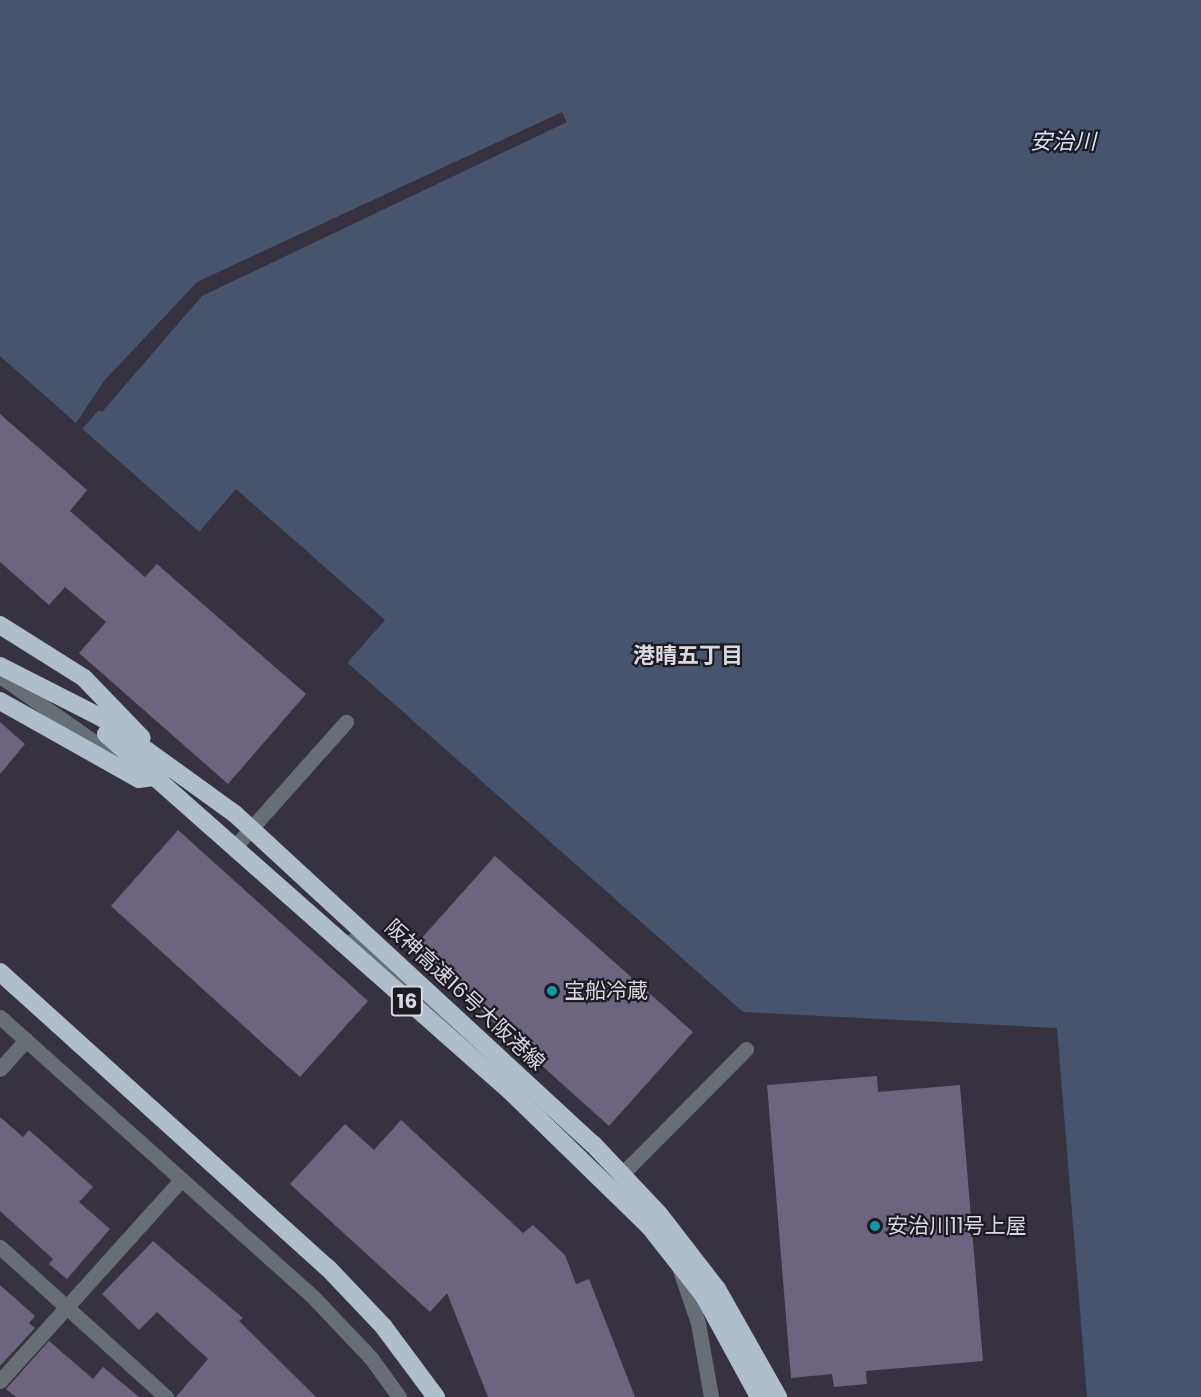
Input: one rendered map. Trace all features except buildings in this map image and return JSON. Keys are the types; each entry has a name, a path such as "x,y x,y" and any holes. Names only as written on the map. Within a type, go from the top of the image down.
{"highway":[{"path":"0,625 50,653 98,692 237,844"},
{"name":"16","path":"0,637 96,698 118,730"},
{"name":"阪神高速16号大阪港線","path":"0,654 64,699 237,844 509,1090 649,1226 704,1296 759,1397"},
{"name":"阪神高速16号大阪港線","path":"0,666 68,697 235,814 593,1144 659,1214 717,1289 778,1397"},
{"path":"0,701 139,779 158,774 182,790 417,982"},
{"path":"0,972 328,1268 423,1375 436,1397"}],"street":[{"path":"0,676 237,844 620,1176 673,1252 698,1323 711,1397"},
{"path":"237,844 346,722"},
{"path":"0,1017 315,1299 371,1358 399,1397"},
{"path":"0,1069 26,1040"},
{"path":"620,1176 746,1049"},
{"path":"0,1381 181,1180"},
{"path":"0,1247 166,1397"}],"water":[{"name":"安治川","path":"0,0 1201,0 1201,1397 1087,1397 1057,1028 743,1012 0,356"}],"pier":[{"path":"562,112 567,122 202,296 102,412 99,410 82,429 76,423 104,381 197,282"},
{"path":"236,489 385,620 347,663 199,532"}],"place":[{"name":"宝船冷蔵","path":"552,991"},
{"name":"安治川11号上屋","path":"875,1226"}],"district":[{"name":"港晴五丁目","path":"688,656"}]}
